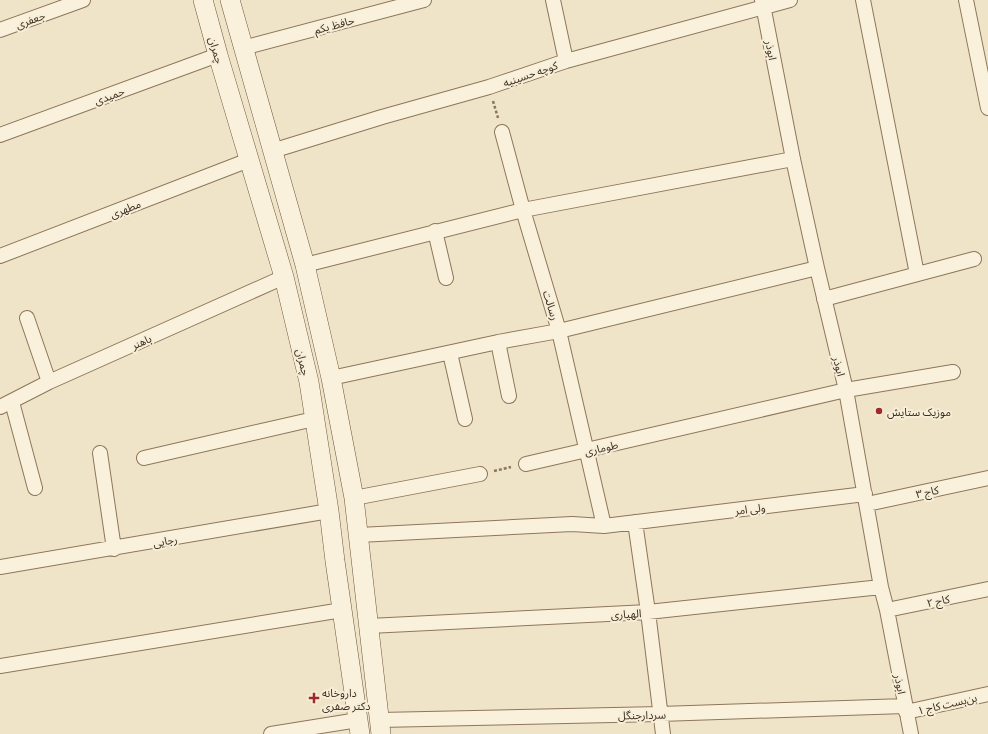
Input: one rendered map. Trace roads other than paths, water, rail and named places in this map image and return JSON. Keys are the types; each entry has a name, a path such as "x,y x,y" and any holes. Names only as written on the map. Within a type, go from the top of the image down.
{"main road":[{"name":"چمران","path":"203,0 284,277 309,382 330,511 335,561 359,727"},
{"name":"چمران","path":"230,0 305,265 331,378 354,498 380,727"}],"street":[{"name":"جعفری","path":"0,30 83,0"},
{"name":"حافظ یکم","path":"244,48 424,0"},
{"path":"553,0 566,61"},
{"name":"کوچه حسینیه","path":"272,150 763,3 790,0"},
{"path":"863,0 917,274"},
{"path":"966,0 988,108"},
{"name":"ابوذر","path":"763,3 793,158 846,390 881,587 887,610 911,734"},
{"name":"حمیدی","path":"0,135 218,55"},
{"name":"رسالت","path":"502,132 523,210 560,330 604,526"},
{"path":"305,265 434,231 523,210 793,158"},
{"name":"مطهری","path":"0,256 249,160"},
{"path":"434,231 446,278"},
{"path":"824,299 974,259"},
{"path":"331,378 560,330 817,268"},
{"name":"باهنر","path":"6,404 49,382 284,277"},
{"path":"27,318 49,382"},
{"path":"498,342 509,396"},
{"path":"450,353 465,419"},
{"name":"طوماری","path":"526,464 846,390 953,372"},
{"path":"6,404 35,488"},
{"path":"144,458 314,419"},
{"path":"100,453 114,548"},
{"path":"354,498 480,474"},
{"name":"کاج ۳","path":"866,499 988,478"},
{"name":"ولی امر","path":"359,535 572,524 604,526 866,499"},
{"name":"رجایی","path":"0,567 330,511"},
{"path":"635,522 663,734"},
{"name":"الهیاری","path":"369,626 648,612 881,587"},
{"name":"کاج ۲","path":"887,610 988,589"},
{"path":"0,666 342,610"},
{"name":"بن‌بست کاج ۱","path":"906,709 988,694"},
{"name":"سردارجنگل","path":"380,727 660,714 906,709"},
{"path":"271,734 359,727"}],"place":[{"name":"موزیک ستایش","path":"879,411"},
{"name":"داروخانه دکتر صفری","path":"314,698"}]}
